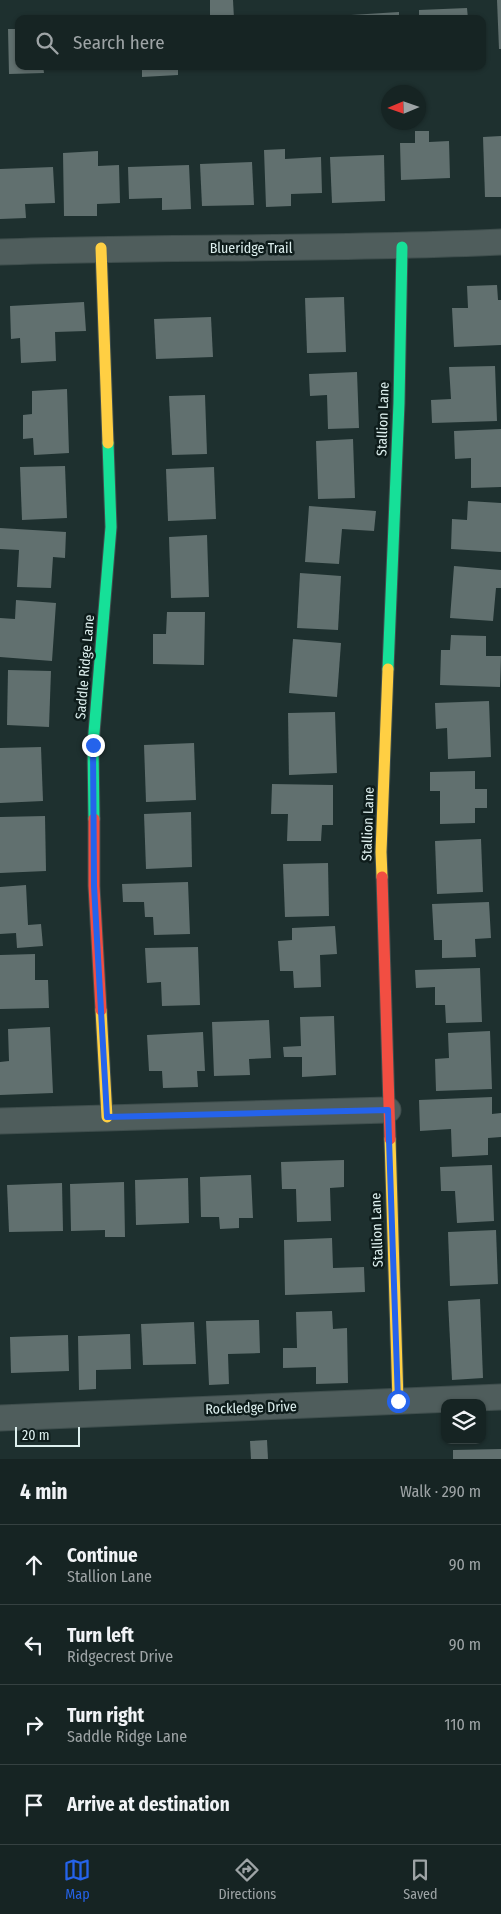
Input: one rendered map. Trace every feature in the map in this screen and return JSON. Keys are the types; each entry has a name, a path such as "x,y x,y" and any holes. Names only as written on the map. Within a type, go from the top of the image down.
{"street":[{"name":"Blueridge Trail","path":"0,252 101,248 402,247 501,242"},
{"name":"Stallion Lane","path":"398,1401 381,852 399,403 402,247"},
{"name":"Saddle Ridge Lane","path":"101,248 111,527 93,745 94,886 107,1117"},
{"path":"0,1121 388,1110"},
{"name":"Rockledge Drive","path":"0,1418 501,1397"}],"building":[{"path":"210,0 233,0 234,15 210,15"},
{"path":"497,0 501,0 501,49 499,49"},
{"path":"467,8 468,15 419,15 419,10"},
{"path":"399,12 399,15 351,15"},
{"path":"8,29 15,29 15,70 44,70 44,73 9,74"},
{"path":"142,70 178,70 178,75 142,77"},
{"path":"415,131 429,131 429,142 449,141 450,178 401,180 400,143 415,143"},
{"path":"501,136 501,197 485,197 483,137"},
{"path":"285,149 285,159 321,157 322,193 291,194 291,206 266,207 264,150"},
{"path":"98,151 98,166 119,165 120,203 97,204 97,216 64,216 63,153"},
{"path":"384,155 385,201 332,203 330,157"},
{"path":"252,162 254,205 202,206 200,164"},
{"path":"189,165 191,209 162,210 162,198 129,199 128,167"},
{"path":"53,167 55,203 25,204 26,218 0,219 0,169"},
{"path":"497,285 498,300 501,300 501,345 454,347 452,308 468,308 467,286"},
{"path":"344,297 346,352 307,353 305,298"},
{"path":"84,302 86,331 55,332 56,361 21,363 20,338 11,339 10,306"},
{"path":"211,317 213,357 156,359 154,319"},
{"path":"495,366 497,421 432,423 431,400 451,399 449,367"},
{"path":"357,372 359,428 328,429 327,395 310,396 309,374"},
{"path":"67,389 69,453 34,455 33,438 23,439 23,415 32,414 32,391"},
{"path":"205,395 207,454 172,455 169,396"},
{"path":"501,429 501,487 471,488 471,458 455,459 454,431"},
{"path":"353,439 355,498 318,499 316,441"},
{"path":"65,466 67,518 22,520 20,467"},
{"path":"214,467 216,519 168,521 166,469"},
{"path":"468,501 501,503 501,552 451,549 452,519 467,520"},
{"path":"309,506 376,511 374,531 342,529 339,564 305,562"},
{"path":"0,528 66,532 65,558 53,557 51,588 17,587 19,550 0,549"},
{"path":"207,535 209,597 171,598 169,537"},
{"path":"454,566 501,570 501,588 496,588 493,621 450,618"},
{"path":"300,573 341,576 338,630 297,628"},
{"path":"16,600 56,603 52,661 0,657 0,618 15,619"},
{"path":"167,612 205,612 204,665 153,664 153,634 166,634"},
{"path":"451,635 486,636 486,656 501,656 500,687 440,685 441,650 450,650"},
{"path":"293,639 341,643 337,697 289,693"},
{"path":"8,670 51,671 49,727 7,725"},
{"path":"489,701 491,757 448,759 447,728 436,729 435,703"},
{"path":"335,712 337,773 289,775 288,713"},
{"path":"194,743 196,800 146,802 144,745"},
{"path":"41,747 43,801 0,803 0,748"},
{"path":"475,771 475,789 487,789 487,808 475,808 475,823 440,824 440,791 430,791 430,772"},
{"path":"272,784 333,785 333,825 322,825 321,841 287,841 288,814 271,814"},
{"path":"191,812 192,867 146,869 144,814"},
{"path":"45,816 46,871 0,873 0,817"},
{"path":"481,839 483,892 437,894 435,841"},
{"path":"328,863 329,916 285,917 283,864"},
{"path":"188,882 190,934 154,935 153,917 145,917 144,902 123,902 122,884"},
{"path":"26,885 28,925 41,924 43,946 17,948 16,933 0,934 0,887"},
{"path":"489,902 491,938 475,939 476,957 442,958 442,940 434,940 432,904"},
{"path":"335,926 337,954 320,955 321,987 294,988 293,971 280,971 278,941 292,940 292,928"},
{"path":"198,947 200,1005 162,1006 161,982 147,983 145,948"},
{"path":"35,954 35,980 48,980 49,1008 0,1009 0,955"},
{"path":"480,968 482,1022 446,1023 445,1005 435,1005 435,987 416,988 415,970"},
{"path":"334,1016 336,1075 302,1077 302,1057 284,1057 283,1047 301,1046 300,1017"},
{"path":"269,1020 271,1058 249,1059 250,1075 214,1076 212,1022"},
{"path":"50,1027 53,1093 0,1095 0,1062 9,1061 8,1029"},
{"path":"490,1031 492,1089 436,1091 435,1059 449,1058 448,1033"},
{"path":"203,1032 205,1071 197,1071 198,1087 163,1088 162,1071 149,1071 147,1035"},
{"path":"492,1097 492,1114 501,1113 501,1137 488,1138 488,1155 452,1157 451,1129 420,1131 419,1100"},
{"path":"344,1160 344,1187 330,1188 331,1221 297,1222 296,1189 282,1189 281,1162"},
{"path":"492,1165 494,1221 457,1223 455,1191 441,1191 440,1167"},
{"path":"251,1175 253,1218 239,1218 239,1228 220,1229 219,1217 201,1217 200,1177"},
{"path":"188,1178 189,1223 136,1225 135,1180"},
{"path":"124,1182 125,1237 105,1237 105,1230 71,1231 70,1184"},
{"path":"62,1183 63,1231 9,1232 7,1185"},
{"path":"496,1230 498,1284 450,1286 448,1232"},
{"path":"332,1238 333,1268 364,1267 365,1292 285,1295 284,1240"},
{"path":"480,1299 483,1378 452,1380 448,1301"},
{"path":"332,1311 333,1329 347,1328 348,1383 316,1384 316,1367 283,1368 283,1348 297,1348 296,1312"},
{"path":"259,1320 260,1353 228,1354 229,1384 209,1385 206,1321"},
{"path":"194,1322 196,1364 143,1365 141,1324"},
{"path":"130,1334 131,1369 96,1370 96,1389 79,1390 78,1336"},
{"path":"68,1335 69,1371 11,1373 10,1337"},
{"path":"267,1440 268,1459 251,1459 250,1441"},
{"path":"501,1449 501,1459 453,1459 453,1450"}],"traffic: fast":[{"path":"388,669 399,403 402,247"},
{"path":"94,819 93,745 111,527 108,443"}],"traffic: slow":[{"path":"101,248 108,443"},
{"path":"382,877 381,852 388,669"},
{"path":"101,1010 107,1117"},
{"path":"390,1139 398,1401"}],"traffic: jam":[{"path":"94,819 94,886 101,1010"},
{"path":"382,877 390,1139"}],"route":[{"path":"93,745 94,886 107,1117 388,1110 398,1401"}]}
